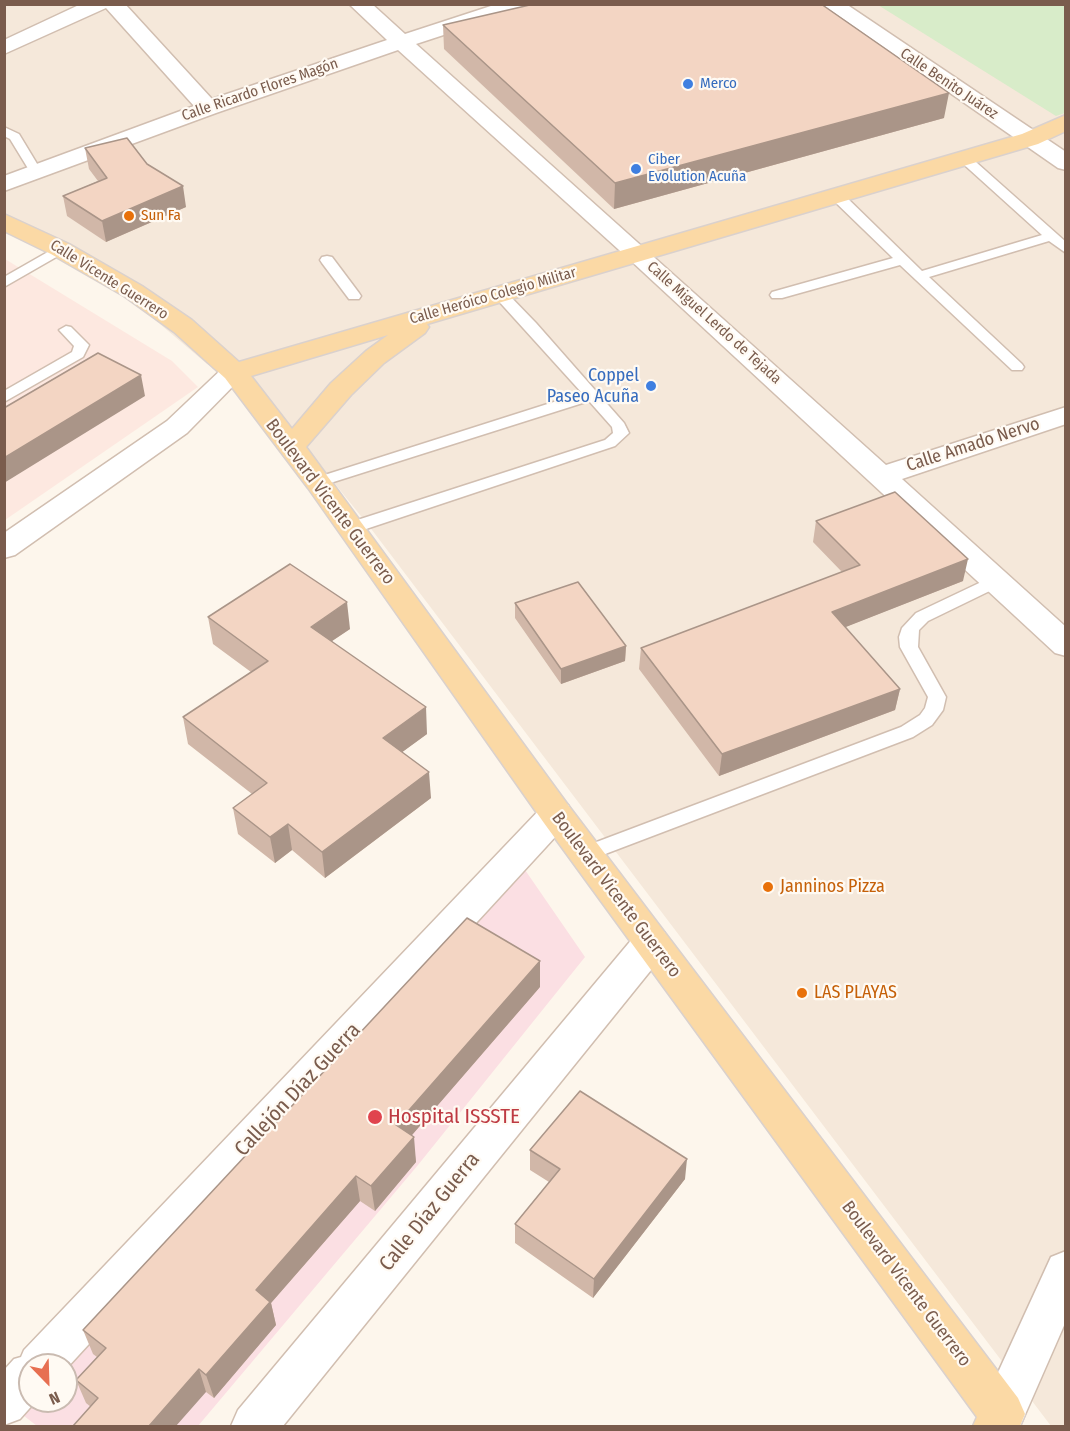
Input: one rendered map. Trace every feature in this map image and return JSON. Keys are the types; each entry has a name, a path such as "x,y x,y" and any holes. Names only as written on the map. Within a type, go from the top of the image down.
{"main road":[{"name":"Calle Heróico Colegio Militar","path":"1030,139 1065,122"},
{"name":"Calle Heróico Colegio Militar","path":"234,372 1030,139 1065,135"},
{"name":"Calle Vicente Guerrero","path":"4,220 133,291 183,326 234,372"},
{"path":"290,448 341,389 375,357 437,312"},
{"name":"Boulevard Vicente Guerrero","path":"234,372 318,482 555,814 999,1420"}],"street":[{"path":"64,4 92,8"},
{"path":"112,4 208,108"},
{"name":"Calle Miguel Lerdo de Tejada","path":"359,4 638,254 1065,645"},
{"name":"Calle Ricardo Flores Magón","path":"4,184 208,108 519,4"},
{"name":"Calle Benito Juárez","path":"832,4 1065,163"},
{"path":"4,48 92,8"},
{"name":"Calle Heróico Colegio Militar","path":"4,548 177,427 234,372"},
{"name":"Calle Amado Nervo","path":"881,476 1065,415"},
{"name":"Callejón Díaz Guerra","path":"51,1353 555,814"},
{"name":"Calle Díaz Guerra","path":"254,1426 651,943"},
{"path":"999,1420 1065,1271"},
{"path":"4,1403 18,1388"}],"lane":[{"path":"4,131 15,136 36,172"},
{"path":"964,158 1065,249"},
{"path":"837,196 901,260 1017,367"},
{"path":"919,276 1051,236"},
{"path":"4,283 60,249"},
{"path":"327,260 354,296"},
{"path":"777,295 901,260"},
{"path":"351,528 610,442 621,433 619,426 500,294"},
{"path":"4,398 78,354 82,345 66,330"},
{"path":"318,482 591,394"},
{"path":"585,854 907,732 926,720 934,710 937,697 909,647 908,637 911,628 922,617 996,581"}],"shaded area":[{"path":"5,5 1065,5 1065,1426 1051,1426 369,526 260,391 207,364 108,280 5,227"},
{"path":"5,259 172,361 198,387 5,520"},
{"name":"Hospital ISSSTE","path":"523,867 585,957 418,1165 198,1426 37,1426 20,1413 78,1413 77,1353"}],"green space":[{"path":"878,5 1065,5 1065,113 1056,116"}],"building":[{"path":"534,4 821,4 949,93 615,183 443,25"},
{"path":"127,138 147,164 183,186 102,221 63,196 107,178 85,148"},
{"path":"98,353 141,375 4,458 4,408"},
{"path":"895,492 968,559 832,612 900,689 722,754 641,648 860,565 816,521"},
{"path":"290,564 347,602 311,627 426,707 383,738 429,772 322,852 288,824 270,837 233,808 267,783 183,717 268,661 208,617"},
{"path":"578,582 626,646 561,669 515,603"},
{"name":"Hospital ISSSTE","path":"467,918 540,961 396,1125 414,1137 371,1186 356,1176 256,1290 270,1302 206,1375 199,1369 149,1426 73,1426 98,1398 78,1382 78,1378 106,1348 83,1330"},
{"path":"580,1091 687,1159 594,1279 515,1224 560,1169 530,1150"}],"place":[{"name":"Merco","path":"688,84"},
{"name":"Ciber Evolution Acuña","path":"636,169"},
{"name":"Sun Fa","path":"129,216"},
{"name":"Coppel Paseo Acuña","path":"651,386"},
{"name":"Janninos Pizza","path":"768,887"},
{"name":"LAS PLAYAS","path":"802,993"},
{"name":"Hospital ISSSTE","path":"375,1117"}]}
